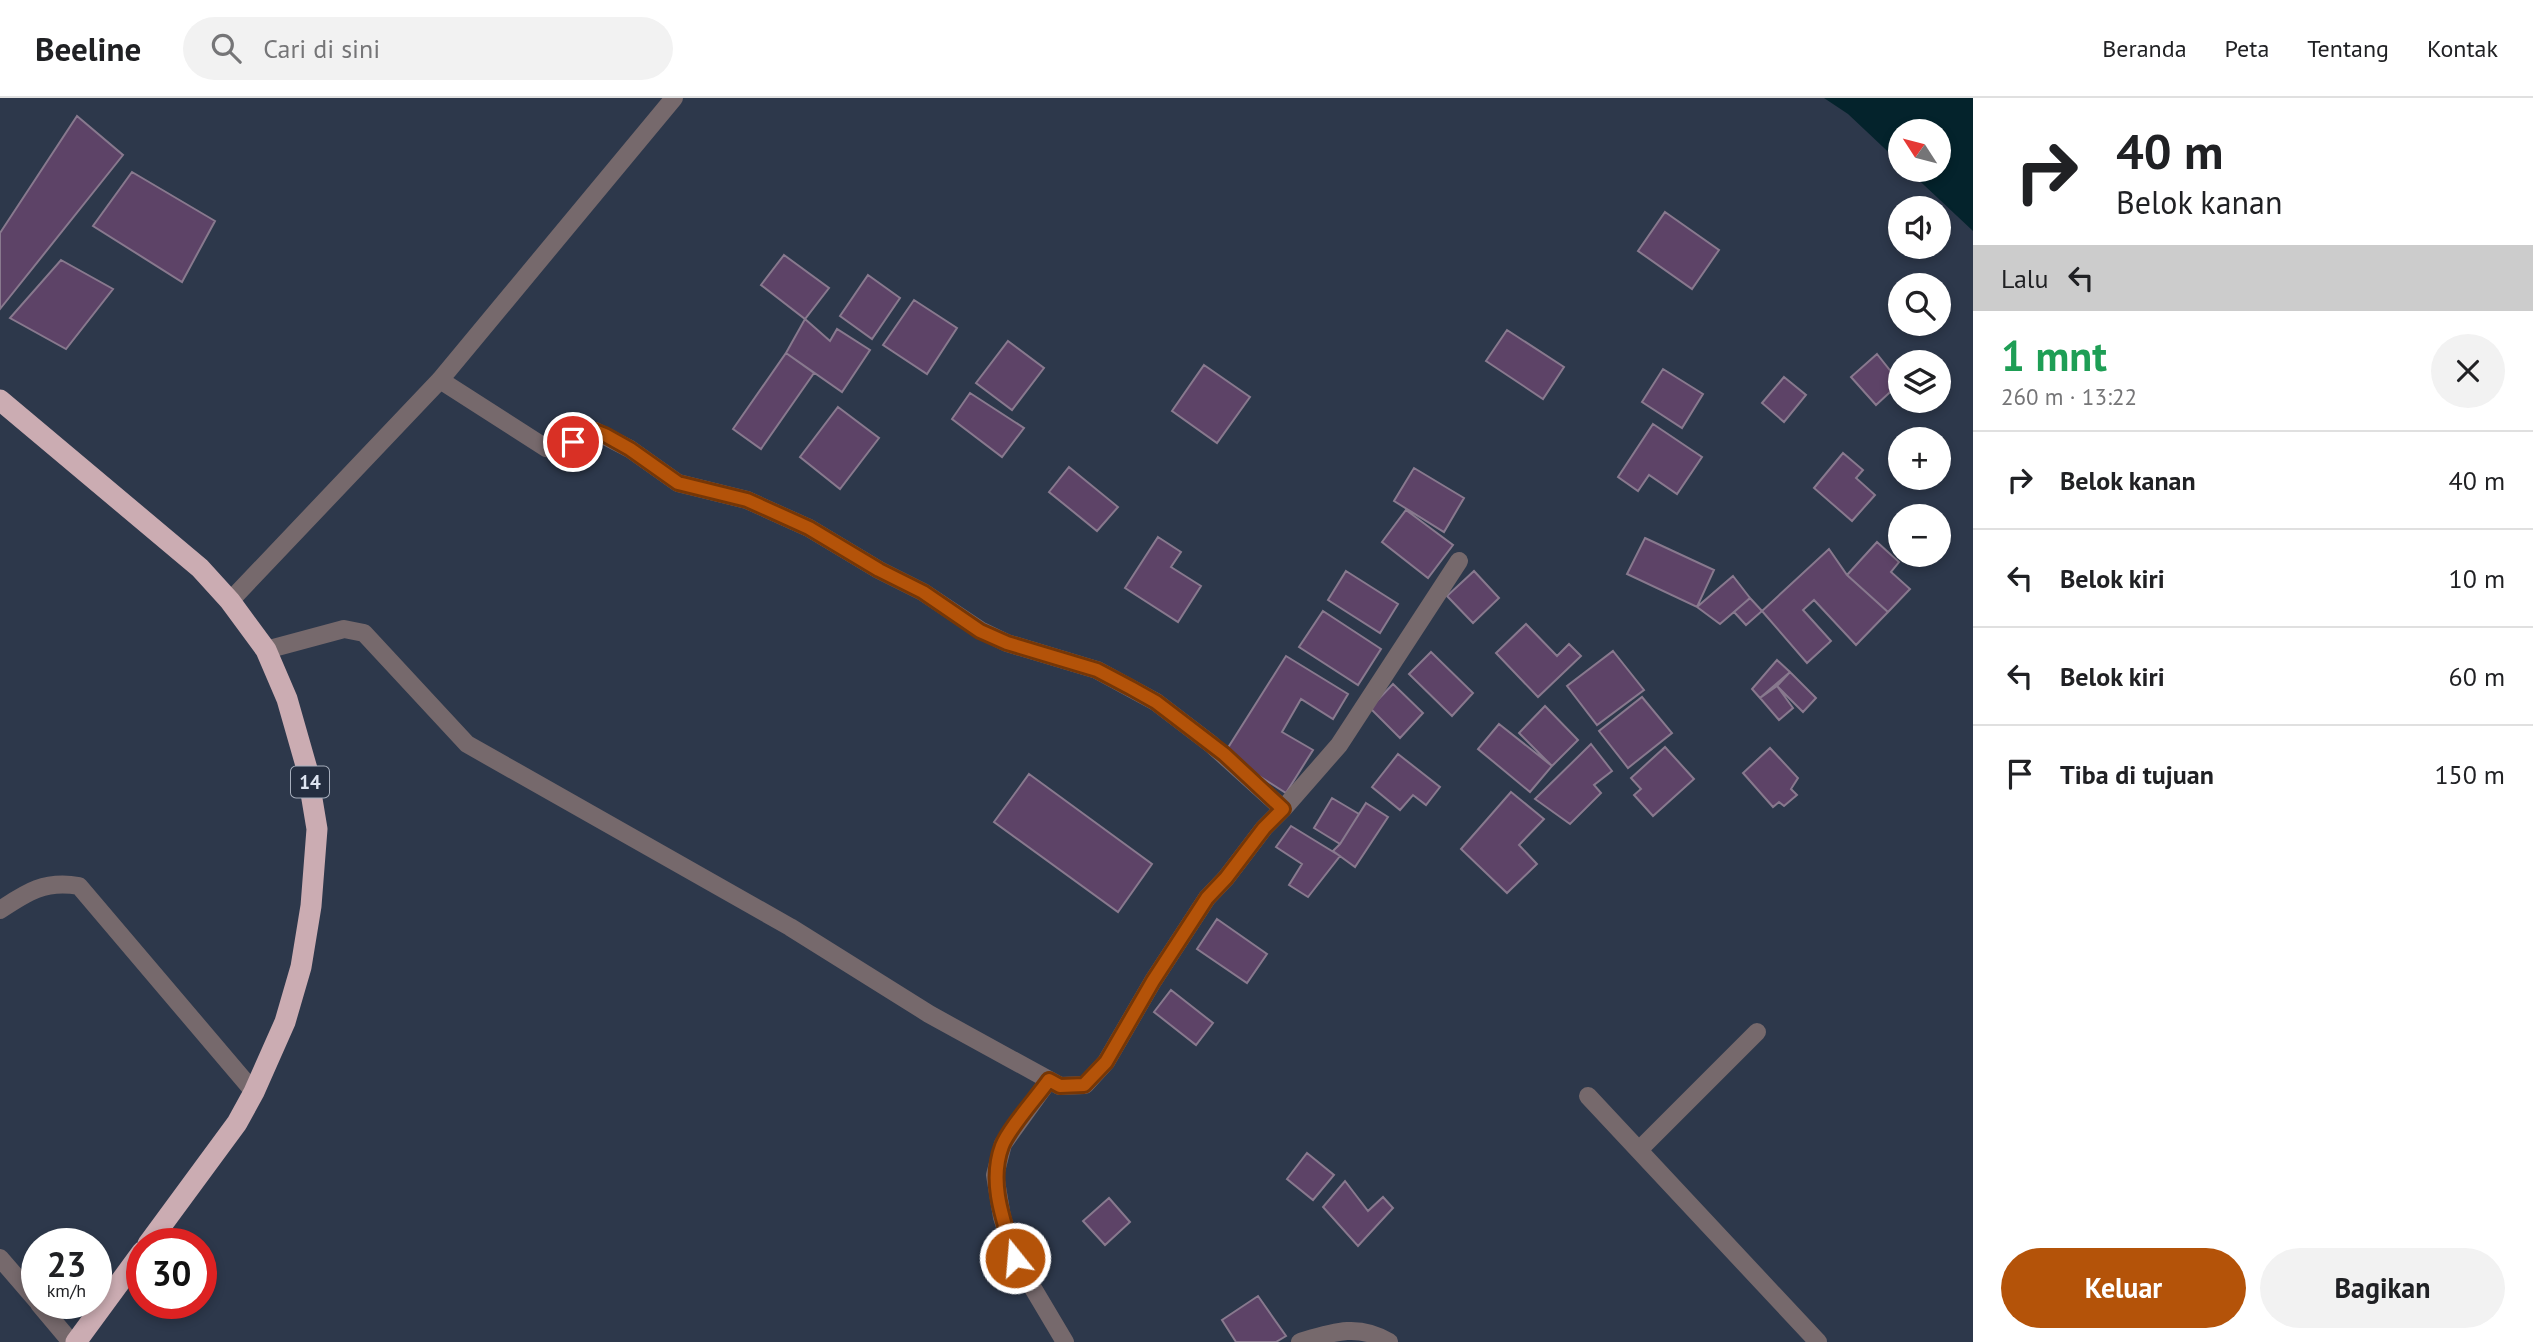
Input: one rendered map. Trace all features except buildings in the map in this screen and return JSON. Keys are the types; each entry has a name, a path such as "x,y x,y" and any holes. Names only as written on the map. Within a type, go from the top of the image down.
{"highway":[{"name":"14","path":"0,400 200,568 230,601 266,650 287,699 304,757 317,829 311,906 301,967 285,1022 237,1123 160,1228"},
{"path":"73,1342 126,1273"}],"street":[{"path":"230,601 440,380 674,98"},
{"path":"440,380 546,448 561,450 585,433 595,431 630,449 678,483 747,500 809,528 879,570 923,592 980,631 1007,643 1108,676 1156,702 1212,744 1283,809"},
{"path":"266,650 344,629 364,633 467,744 790,927 929,1014 1060,1086 1084,1085 1106,1062 1153,981 1207,898 1226,878 1264,828 1339,745 1459,561"},
{"path":"0,910 23,894 58,882 79,886 254,1092"},
{"path":"1639,1150 1757,1032"},
{"path":"1049,1080 1003,1144 995,1175 1002,1217 1015,1258 1065,1342"},
{"path":"1588,1096 1818,1342"},
{"path":"0,1258 21,1283"},
{"path":"52,1319 73,1342"},
{"path":"1300,1342 1350,1330 1374,1333 1389,1342"}],"water":[{"path":"1824,98 1973,98 1973,231 1951,210 1951,196 1936,196 1921,182 1951,182 1951,119 1888,119 1888,152 1848,114"}],"route":[{"path":"573,442 585,433 595,431 605,435 678,483 747,500 809,528 879,570 923,592 980,631 1007,643 1097,670 1156,702 1224,754 1283,809 1264,828 1254,844 1207,898 1153,981 1106,1062 1084,1085 1060,1086 1049,1080 1003,1144 995,1175 1002,1217 1015,1258"}]}
